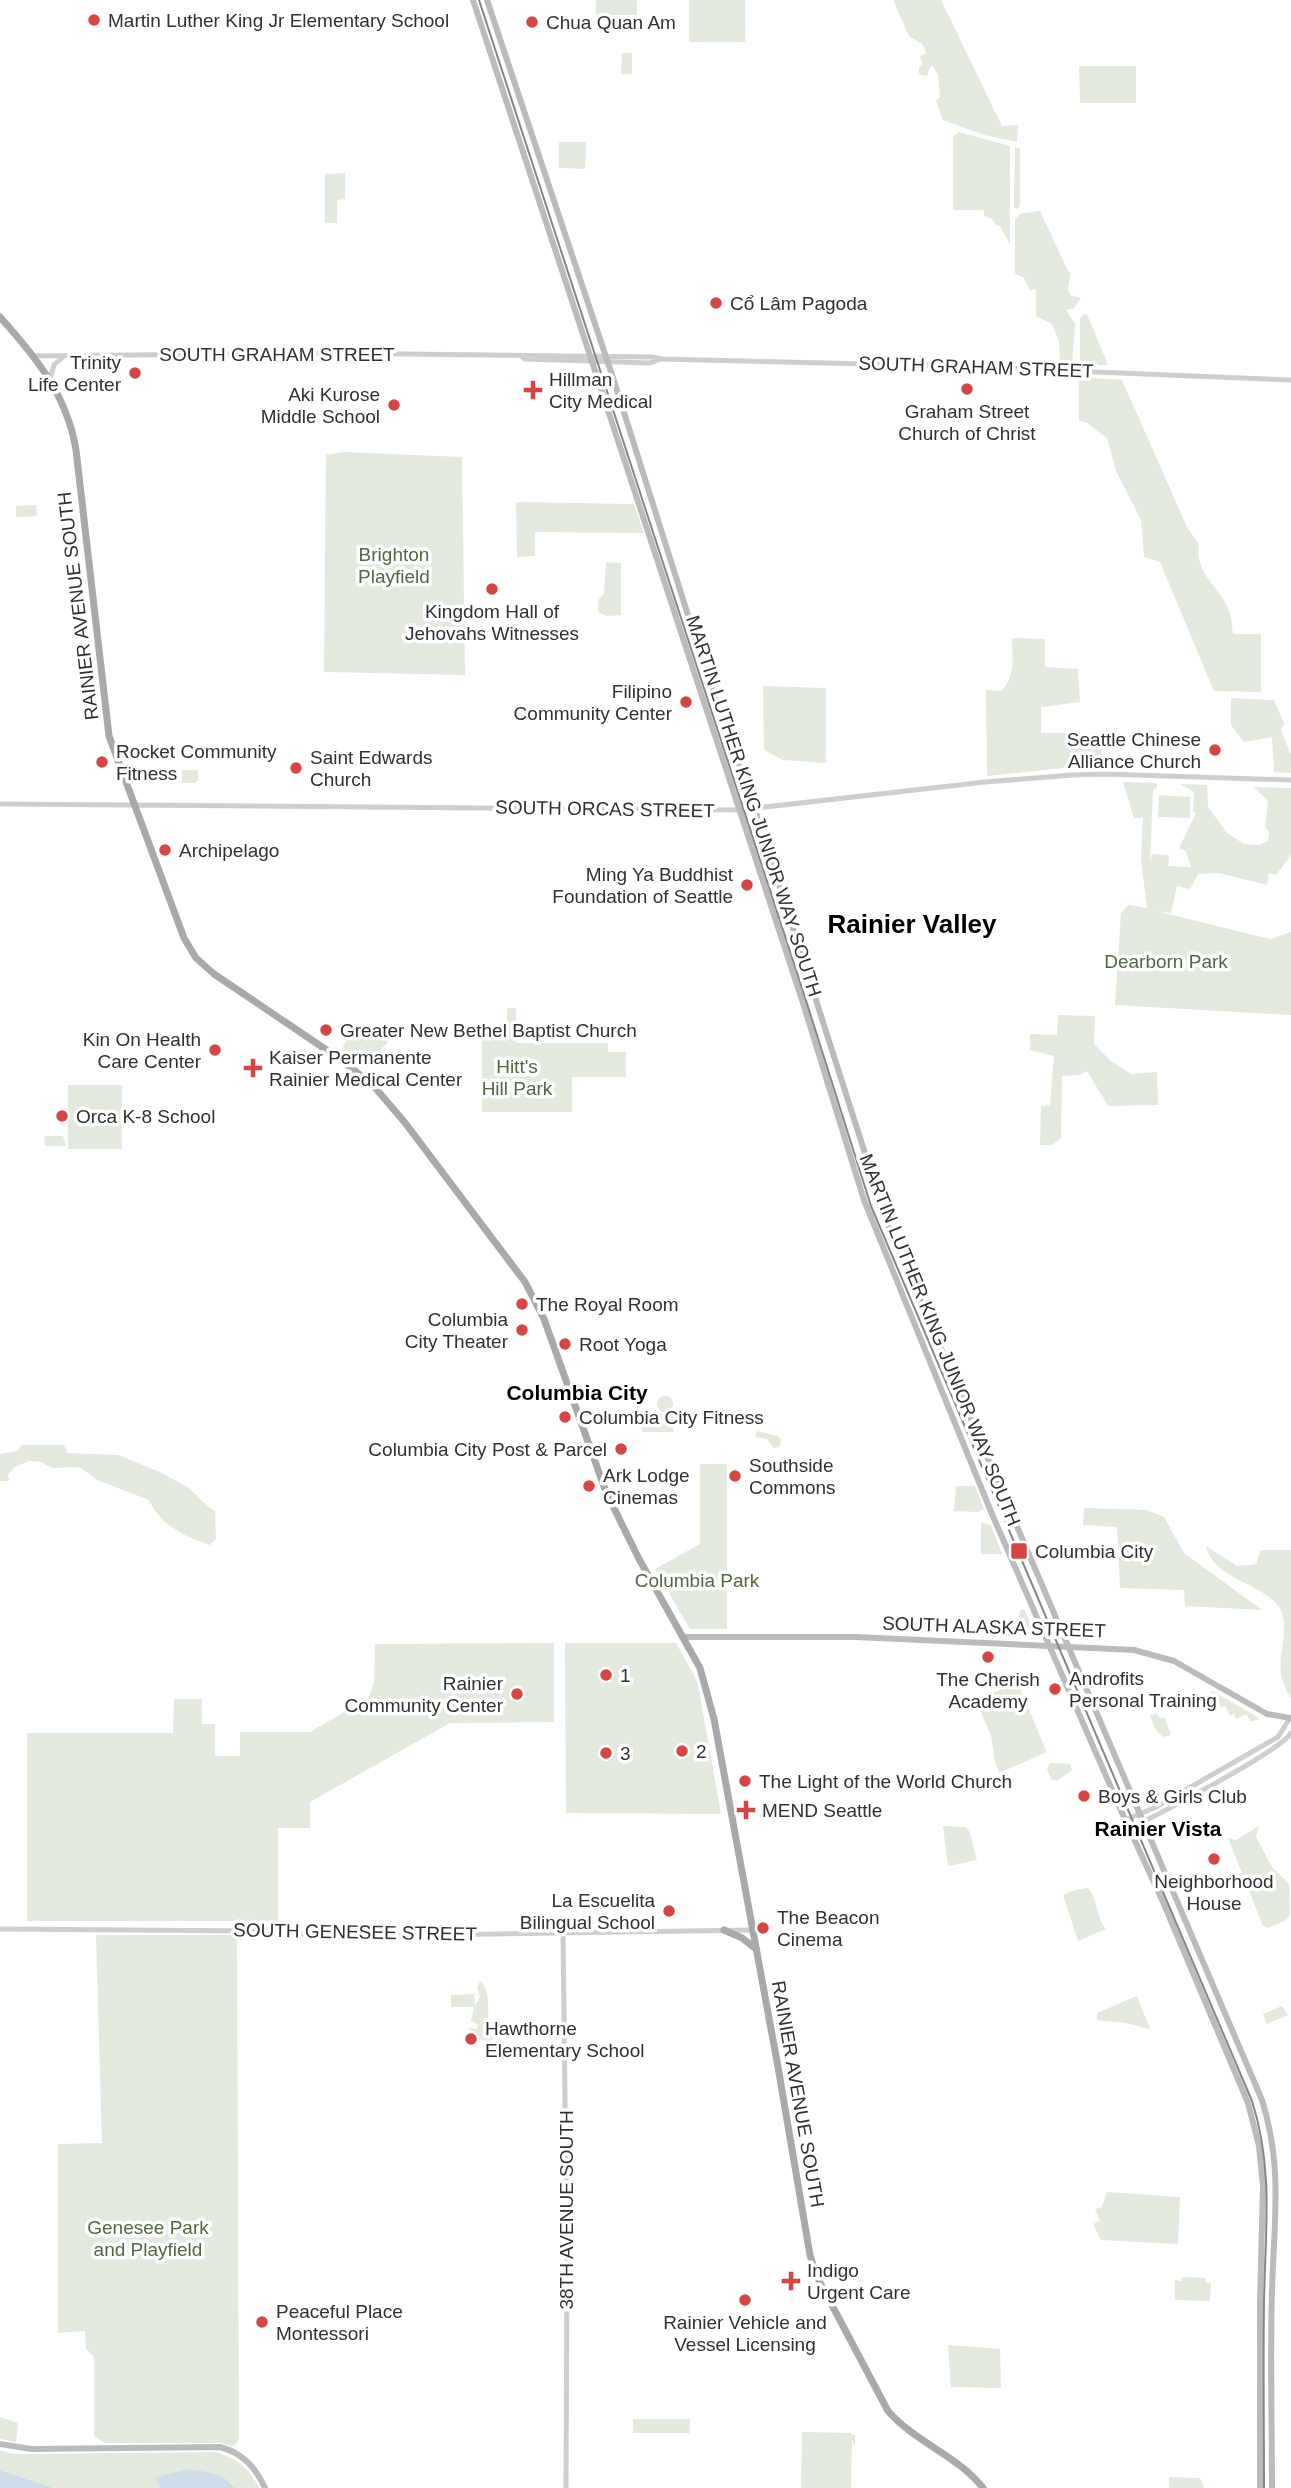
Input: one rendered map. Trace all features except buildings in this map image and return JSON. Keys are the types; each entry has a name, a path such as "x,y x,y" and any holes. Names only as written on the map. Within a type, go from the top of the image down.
{"main road":[{"name":"MARTIN LUTHER KING JUNIOR WAY SOUTH","path":"473,0 803,1003 864,1200 992,1514 1245,2093 1259,2146 1264,2198 1260,2311 1260,2488"},
{"name":"MARTIN LUTHER KING JUNIOR WAY SOUTH","path":"487,0 887,1222 1256,2086 1274,2146 1277,2188 1272,2292 1272,2488"},
{"name":"RAINIER AVENUE SOUTH","path":"0,317 50,379 64,405 74,437 111,746 180,930 196,958 214,974 337,1057 372,1084 411,1130 525,1282 544,1319 606,1492 705,1681 810,2255 816,2275 888,2411 908,2431 969,2472 983,2488"},
{"name":"SOUTH ALASKA STREET","path":"682,1637 856,1637 1134,1650 1158,1655 1199,1675 1256,1709 1291,1720"},
{"path":"724,1930 742,1938 756,1949"},
{"path":"0,2444 31,2449 220,2447 243,2457 253,2467 265,2488"}],"street":[{"name":"SOUTH GRAHAM STREET","path":"34,356 326,353 521,356 525,359 591,358 650,363 661,359 940,366 1291,380"},
{"path":"50,379 54,365 65,356"},
{"name":"SOUTH ORCAS STREET","path":"0,804 739,810 985,782 1073,775 1291,780"},
{"path":"1125,1820 1281,1736 1291,1720"},
{"path":"1129,1829 1285,1741 1291,1733"},
{"name":"SOUTH GENESEE STREET","path":"0,1929 268,1931 328,1936 752,1930"},
{"name":"38TH AVENUE SOUTH","path":"563,1932 567,2260 566,2488"}],"green space":[{"path":"596,0 637,0 637,15 596,15"},
{"path":"689,0 745,0 745,42 689,42"},
{"path":"893,0 941,0 1002,126 1018,125 1017,142 984,135 943,120 936,101 940,97 938,75 933,66 927,76 919,74 919,67 923,64 920,56 927,53 922,44 909,36"},
{"path":"622,53 632,53 632,74 621,74"},
{"path":"1079,66 1136,66 1136,103 1080,103"},
{"path":"959,132 1010,146 1010,244 1000,226 984,216 984,210 953,210 953,136"},
{"path":"559,142 586,142 585,169 559,168"},
{"path":"1015,147 1020,149 1020,206 1017,209 1014,207"},
{"path":"345,173 345,199 337,200 337,223 325,223 325,174"},
{"path":"1040,211 1068,271 1071,272 1068,289 1070,295 1081,298 1074,308 1066,310 1075,324 1072,364 1060,363 1059,341 1052,324 1036,316 1036,290 1030,290 1024,278 1015,274 1015,220 1020,214"},
{"path":"1087,314 1108,365 1080,365 1080,319"},
{"path":"1079,377 1122,380 1187,527 1199,544 1200,564 1229,611 1233,634 1261,634 1261,692 1214,691 1160,562 1144,557 1141,520 1116,471 1107,438 1086,422 1079,421"},
{"name":"Brighton Playfield","path":"343,452 462,457 465,675 324,672 326,455"},
{"path":"516,502 634,504 644,533 535,532 535,556 517,557"},
{"path":"36,505 37,516 16,517 16,506"},
{"path":"606,562 621,563 621,615 607,616 598,612 598,600 604,594"},
{"path":"1012,638 1045,639 1045,667 1078,669 1080,702 1041,707 1041,733 1101,733 1101,764 987,776 986,690 1001,691 1009,679"},
{"path":"763,686 826,688 826,763 783,760 764,750"},
{"path":"1231,698 1274,700 1284,723 1281,730 1291,755 1291,773 1274,772 1272,737 1244,742 1231,725"},
{"path":"182,770 198,770 198,780 195,783 182,783"},
{"name":"Dearborn Park","path":"1123,782 1157,783 1153,790 1150,865 1152,854 1169,855 1168,866 1191,867 1186,851 1179,848 1196,813 1193,812 1194,792 1180,784 1207,785 1208,807 1227,833 1244,844 1259,845 1268,841 1269,832 1265,827 1268,801 1254,787 1291,788 1291,855 1276,875 1269,873 1267,885 1218,873 1198,874 1190,889 1177,886 1171,913 1156,911 1270,939 1291,932 1291,1015 1115,1005 1121,913 1129,905 1147,908 1141,861 1143,818 1134,818"},
{"path":"1159,795 1190,797 1190,818 1158,817"},
{"name":"Hitt's Hill Park","path":"507,1008 516,1008 516,1043 608,1043 608,1052 626,1052 626,1077 572,1077 572,1112 482,1112 482,1035 507,1035"},
{"path":"1058,1015 1095,1016 1094,1044 1111,1061 1131,1074 1157,1072 1158,1105 1108,1106 1087,1071 1079,1075 1062,1076 1061,1138 1052,1145 1040,1145 1041,1106 1050,1105 1054,1056 1030,1050 1030,1034 1057,1035"},
{"path":"347,1038 384,1038 388,1042 367,1064 342,1050"},
{"path":"68,1085 122,1085 122,1149 68,1149"},
{"path":"44,1136 63,1136 66,1146 45,1146"},
{"path":"665,1396 671,1398 671,1410 665,1412 659,1410 657,1404 659,1398"},
{"path":"642,1414 674,1414 673,1432 642,1432"},
{"path":"757,1431 778,1436 781,1440 780,1447 774,1448 767,1439 755,1437"},
{"path":"22,1445 64,1445 68,1453 118,1455 160,1472 189,1488 215,1511 216,1539 210,1545 183,1534 160,1516 149,1500 97,1480 80,1467 52,1468 41,1462 29,1461 15,1467 8,1474 9,1481 0,1481 0,1454 17,1451"},
{"name":"Columbia Park","path":"700,1464 727,1464 727,1629 690,1629 655,1569 700,1544"},
{"path":"956,1486 975,1486 984,1509 978,1512 954,1511"},
{"path":"1084,1508 1147,1510 1164,1517 1184,1553 1262,1610 1185,1606 1184,1590 1120,1588 1117,1527 1083,1525"},
{"path":"981,1523 991,1525 1002,1554 981,1554"},
{"path":"1206,1546 1237,1566 1256,1564 1261,1550 1291,1550 1291,1699 1281,1670 1284,1625 1280,1608 1262,1592 1218,1566 1210,1557"},
{"path":"1021,1609 1025,1610 1032,1628 1028,1636 1018,1635"},
{"path":"554,1643 554,1722 450,1723 310,1802 310,1828 278,1828 278,1921 27,1921 27,1733 173,1733 174,1699 202,1699 202,1724 215,1724 215,1756 240,1756 240,1732 310,1732 368,1698 374,1683 375,1644"},
{"path":"565,1643 676,1643 698,1685 721,1814 566,1813"},
{"path":"1017,1682 1046,1750 1045,1753 999,1773 991,1735 976,1701"},
{"path":"1211,1690 1259,1719 1251,1722 1246,1714 1236,1719 1234,1714 1230,1716 1225,1706 1221,1707 1218,1700 1213,1701"},
{"path":"1156,1713 1160,1718 1165,1718 1171,1735 1163,1737 1156,1730 1150,1716"},
{"path":"1050,1763 1070,1764 1072,1770 1058,1780 1052,1780 1047,1770"},
{"path":"943,1826 965,1827 969,1830 977,1860 948,1866"},
{"path":"1259,1826 1256,1837 1272,1867 1289,1884 1290,1915 1285,1921 1268,1928 1263,1926 1228,1838 1236,1840"},
{"path":"1088,1888 1106,1929 1078,1941 1063,1895"},
{"name":"Genesee Park and Playfield","path":"96,1935 237,1935 239,2438 232,2446 220,2443 105,2443 94,2436 94,2357 86,2349 85,2331 58,2333 58,2144 102,2143"},
{"path":"480,1981 487,1995 493,2039 490,2042 478,2039 469,2028 476,2029 479,2025 471,2021 474,2007 451,2007 451,1995 474,1994 475,2006 480,1997 477,1987"},
{"path":"1137,1996 1150,2029 1097,2020 1097,2013"},
{"path":"1282,2006 1288,2015 1267,2024 1263,2014"},
{"path":"1107,2192 1180,2197 1178,2244 1101,2240 1093,2224 1100,2221 1095,2209 1102,2207"},
{"path":"1182,2277 1206,2278 1206,2283 1211,2283 1210,2301 1175,2300 1175,2280 1182,2281"},
{"path":"948,2345 1000,2349 1001,2388 951,2387"},
{"path":"0,2417 18,2423 16,2442 0,2439"},
{"path":"633,2419 690,2419 690,2433 633,2433"},
{"path":"802,2432 855,2435 855,2446 852,2440 851,2488 801,2488"},
{"path":"0,2450 13,2454 216,2452 242,2465 259,2488 235,2488 231,2482 154,2479 160,2488 54,2488 0,2470"},
{"path":"1169,2477 1200,2478 1204,2488 1169,2488"}],"water":[{"path":"187,2469 220,2476 235,2488 160,2488 154,2478"},
{"path":"0,2470 54,2488 0,2488"}],"tram line":[{"path":"479,0 871,1206 1252,2101 1263,2152 1267,2201 1264,2488"}],"place":[{"name":"Martin Luther King Jr Elementary School","path":"94,20"},
{"name":"Chua Quan Am","path":"532,22"},
{"name":"Cổ Lâm Pagoda","path":"716,303"},
{"name":"Trinity Life Center","path":"135,373"},
{"name":"Graham Street Church of Christ","path":"967,389"},
{"name":"Hillman City Medical","path":"533,390"},
{"name":"Aki Kurose Middle School","path":"394,405"},
{"name":"Kingdom Hall of Jehovahs Witnesses","path":"492,589"},
{"name":"Filipino Community Center","path":"686,702"},
{"name":"Seattle Chinese Alliance Church","path":"1215,750"},
{"name":"Rocket Community Fitness","path":"102,762"},
{"name":"Saint Edwards Church","path":"296,768"},
{"name":"Archipelago","path":"165,850"},
{"name":"Ming Ya Buddhist Foundation of Seattle","path":"747,885"},
{"name":"Greater New Bethel Baptist Church","path":"326,1030"},
{"name":"Kin On Health Care Center","path":"215,1050"},
{"name":"Kaiser Permanente Rainier Medical Center","path":"253,1068"},
{"name":"Orca K-8 School","path":"62,1116"},
{"name":"The Royal Room","path":"522,1304"},
{"name":"Columbia City Theater","path":"522,1330"},
{"name":"Root Yoga","path":"565,1344"},
{"name":"Columbia City Fitness","path":"565,1417"},
{"name":"Columbia City Post & Parcel","path":"621,1449"},
{"name":"Southside Commons","path":"735,1476"},
{"name":"Ark Lodge Cinemas","path":"589,1486"},
{"name":"Columbia City","path":"1019,1551"},
{"name":"The Cherish Academy","path":"988,1657"},
{"name":"1","path":"606,1675"},
{"name":"Androfits Personal Training","path":"1055,1689"},
{"name":"Rainier Community Center","path":"517,1694"},
{"name":"2","path":"682,1751"},
{"name":"3","path":"606,1753"},
{"name":"The Light of the World Church","path":"745,1781"},
{"name":"Boys & Girls Club","path":"1084,1796"},
{"name":"MEND Seattle","path":"746,1810"},
{"name":"Neighborhood House","path":"1214,1859"},
{"name":"La Escuelita Bilingual School","path":"669,1911"},
{"name":"The Beacon Cinema","path":"763,1928"},
{"name":"Hawthorne Elementary School","path":"471,2039"},
{"name":"Indigo Urgent Care","path":"791,2281"},
{"name":"Rainier Vehicle and Vessel Licensing","path":"745,2300"},
{"name":"Peaceful Place Montessori","path":"262,2322"}],"district":[{"name":"Rainier Valley","path":"912,924"},
{"name":"Columbia City","path":"577,1392"},
{"name":"Rainier Vista","path":"1158,1828"}]}
